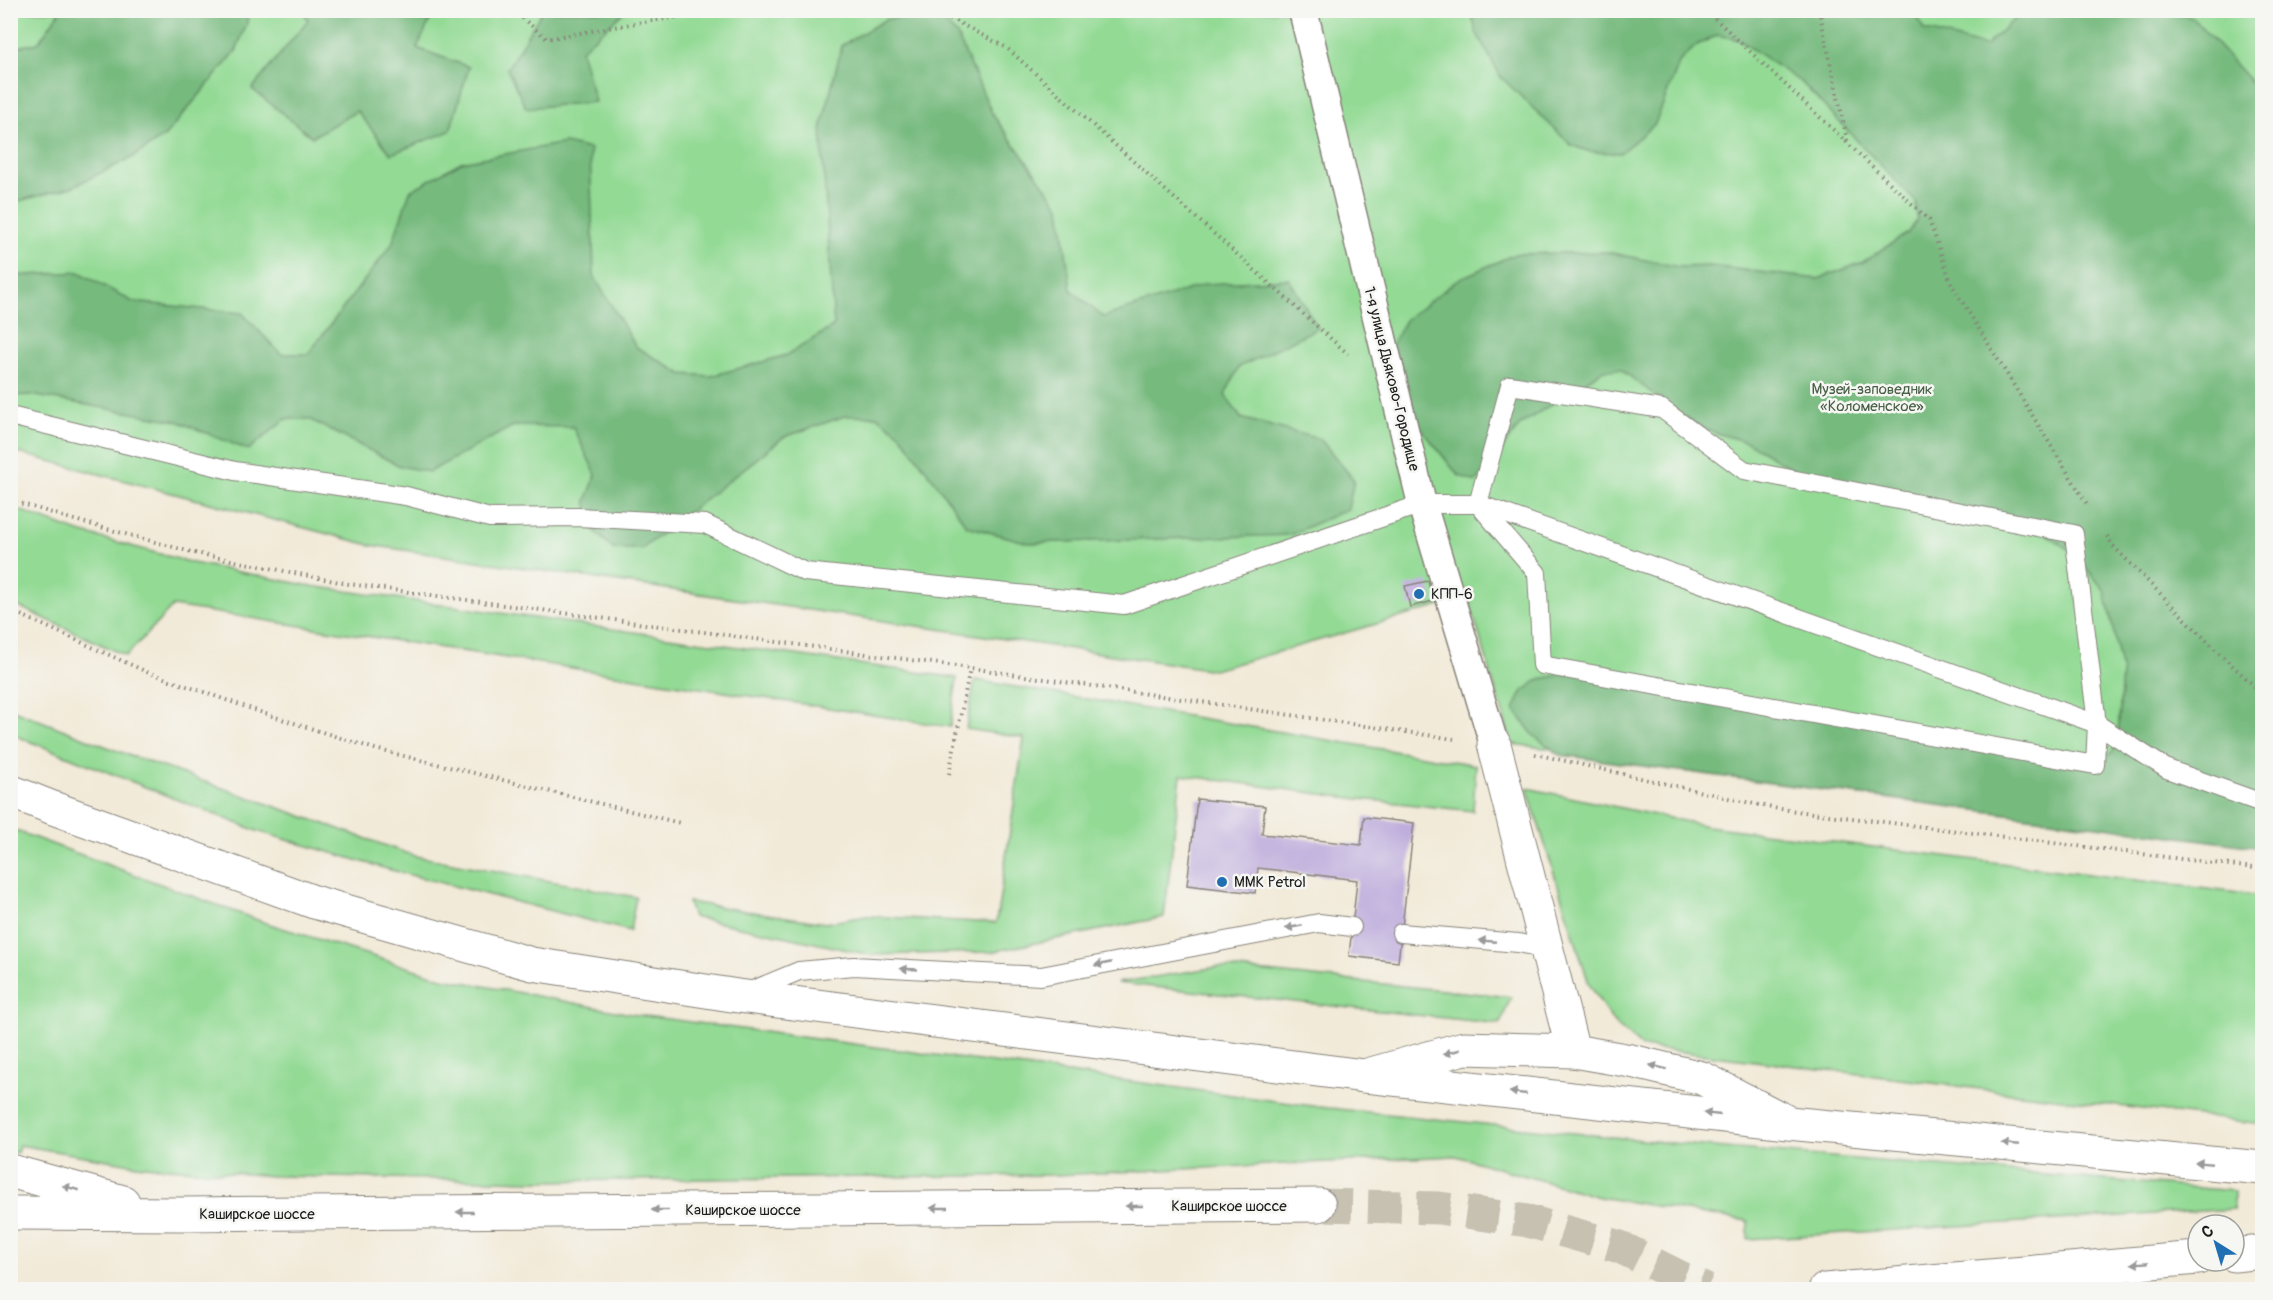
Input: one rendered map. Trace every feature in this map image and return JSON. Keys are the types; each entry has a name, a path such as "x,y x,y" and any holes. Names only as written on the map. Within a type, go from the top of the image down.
{"main road":[{"path":"1494,744 1573,1051"},
{"path":"10,791 314,902 532,964 738,996 1364,1076 1788,1123 2262,1168"},
{"path":"1364,1076 1464,1048 1573,1051 1631,1061 1702,1078 1788,1123"},
{"path":"10,1171 168,1214"},
{"name":"Каширское шоссе","path":"168,1214 1319,1205"},
{"path":"10,1213 168,1214"},
{"path":"2246,1254 2262,1252"},
{"path":"1825,1290 2186,1259"}],"street":[{"name":"1-я улица Дьяково-Городище","path":"1303,10 1422,504 1494,744"}],"lane":[{"path":"1510,385 1662,409 1744,470 2074,534 2097,724 2095,765 1542,665 1537,573 1478,504 1510,385"},
{"path":"10,416 235,471 406,496 490,518 578,517 705,525 805,572 1124,605 1422,504 1478,504 2097,724 2167,769 2262,803"},
{"path":"738,996 799,971 854,966 1041,976 1319,922 1352,927"},
{"path":"1401,933 1518,943 1545,948"}],"path":[{"path":"513,10 547,39 636,23 732,10"},
{"path":"934,10 1007,48 1353,359"},
{"path":"1706,10 1929,220 1952,285 2088,506"},
{"path":"1819,10 1848,144"},
{"path":"10,500 195,552 349,584 970,668 1494,744 1772,808 2262,869"},
{"path":"2106,536 2113,546 2204,638 2262,693"},
{"path":"10,610 147,672 277,718 375,749 680,823"},
{"path":"949,774 970,668"}],"green space":[{"path":"61,10 248,11 247,23 236,51 165,136 133,157 72,187 11,203 11,48 38,43"},
{"path":"2165,10 2193,18 2262,94 2262,848 1560,755 1533,735 1514,709 1523,691 1540,679 1580,671 2084,761 2112,753 2118,736 2122,672 2105,591 2073,552 2030,523 1820,485 1747,442 1709,431 1684,417 1620,369 1603,370 1521,424 1476,482 1458,475 1396,397 1390,348 1405,320 1459,279 1515,254 1607,252 1679,267 1710,266 1818,279 1863,262 1908,233 1917,220 1916,202 1802,83 1739,40 1718,35 1697,45 1680,61 1655,124 1620,153 1590,152 1571,145 1501,77 1476,32 1471,11 1915,11 1924,30 1985,46 2023,11"},
{"name":"Музей-заповедник «Коломенское»","path":"10,11 2262,11 2262,836 1512,744 1468,598 1214,670 370,545 11,451"},
{"path":"303,11 431,11 432,16 417,48 469,67 450,131 391,154 357,111 312,137 252,89 308,20"},
{"path":"542,11 625,11 581,50 595,102 526,108 507,69"},
{"path":"937,15 957,35 993,115 1060,207 1071,290 1103,317 1206,284 1289,279 1318,328 1239,367 1225,395 1241,418 1320,439 1354,480 1348,509 1290,535 1029,543 967,526 900,434 877,416 845,416 784,437 642,549 613,549 593,529 586,501 596,475 573,427 513,426 429,472 400,466 309,419 286,419 248,450 177,421 31,395 11,396 11,276 79,272 133,302 242,313 281,354 308,354 392,244 410,191 461,162 565,143 590,149 594,276 636,347 682,374 711,376 787,355 834,326 821,129 842,45 886,19"},
{"path":"11,507 76,531 193,563 311,586 957,678 950,727 173,606 126,656 11,603"},
{"path":"975,680 1476,765 1473,811 1350,798 1181,775 1164,917 991,952 871,955 693,917 688,902 826,923 866,916 996,923 1024,738 966,729"},
{"path":"11,709 115,750 415,856 636,897 630,931 387,869 257,831 11,734"},
{"path":"1527,788 1707,826 2262,896 2262,1124 1642,1047 1613,1022 1589,984"},
{"path":"11,829 263,922 442,978 631,1014 1328,1108 1701,1146 2234,1191 2234,1209 1748,1239 1748,1221 1599,1197 1456,1156 1055,1175 535,1181 273,1176 143,1166 19,1145 17,1153 10,1151"},
{"path":"1217,967 1511,997 1500,1024 1117,983"}],"building":[{"name":"КПП-6","path":"1428,581 1433,601 1410,607 1405,586"},
{"name":"ММК Petrol","path":"1197,799 1265,806 1262,834 1361,845 1364,817 1414,823 1398,962 1349,956 1357,880 1258,868 1255,893 1187,885"}],"tunnel":[{"path":"1319,1205 1439,1208 1528,1221 1620,1247 1706,1290"}],"place":[{"name":"КПП-6","path":"1419,594"},
{"name":"ММК Petrol","path":"1222,882"}]}
